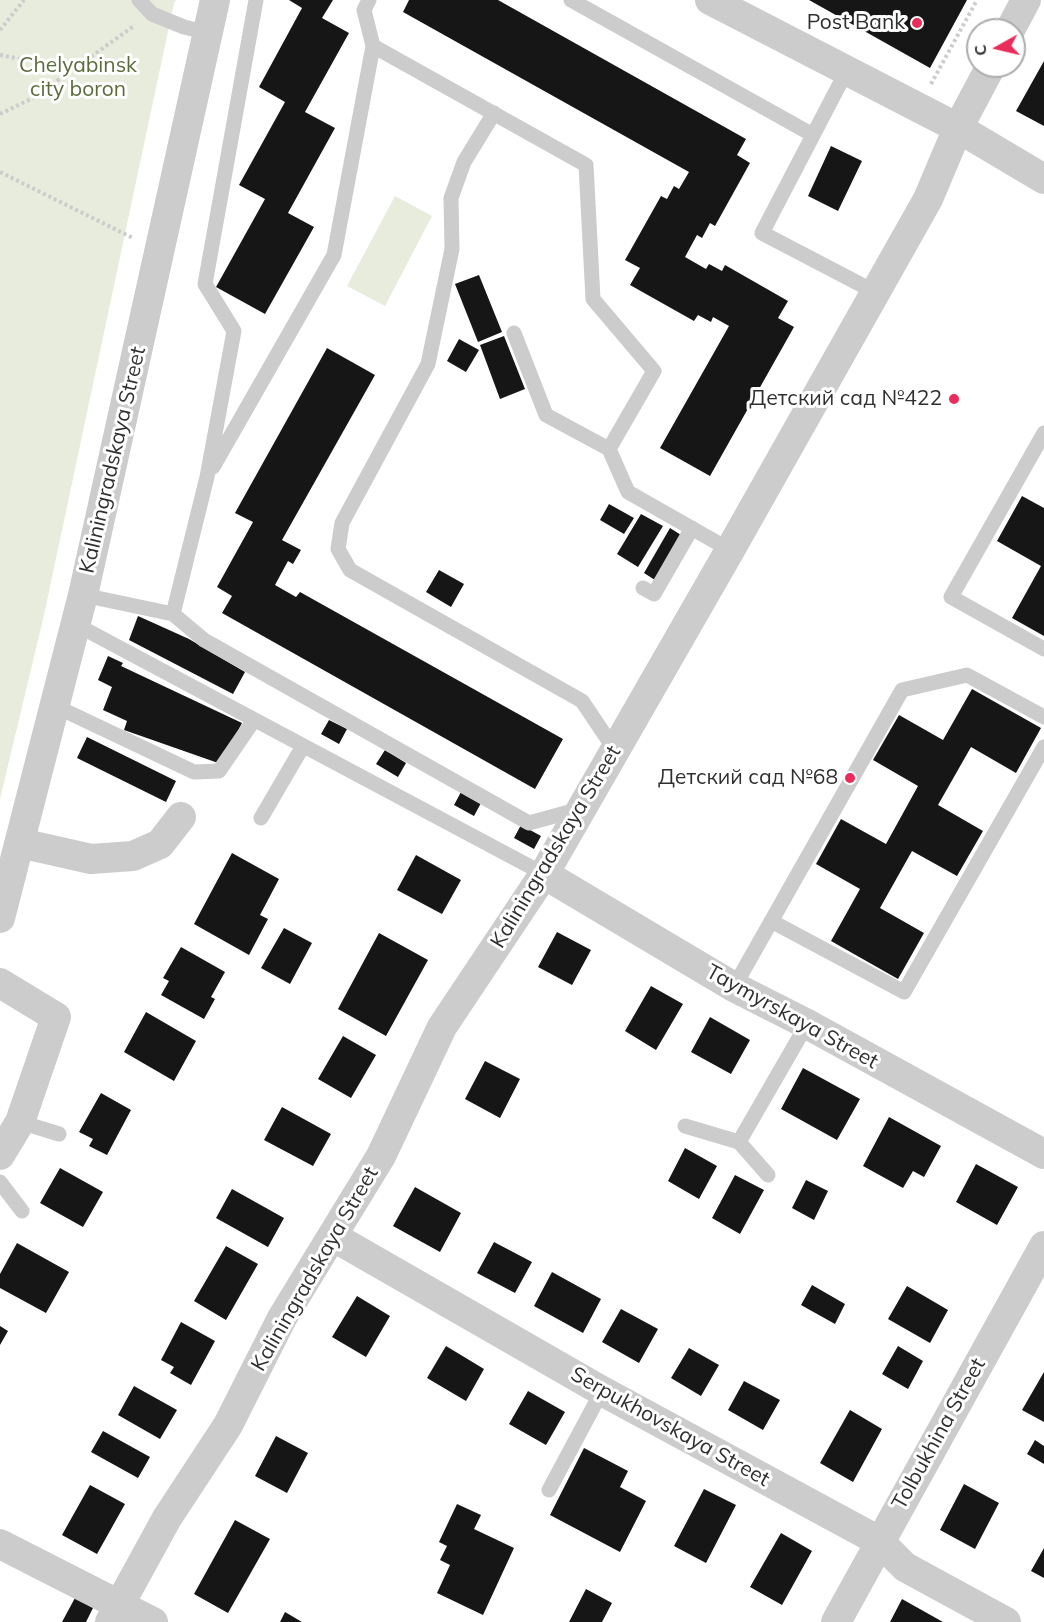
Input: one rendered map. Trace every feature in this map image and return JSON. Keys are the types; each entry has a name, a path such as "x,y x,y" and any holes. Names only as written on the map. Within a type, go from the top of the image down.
{"street":[{"name":"Kaliningradskaya Street","path":"0,918 21,843 82,595 215,0"},
{"path":"710,0 958,128 1044,179"},
{"path":"1016,18 1026,0"},
{"name":"Kaliningradskaya Street","path":"115,1613 167,1518 228,1425 282,1318 381,1156 442,1027 544,874 730,550 928,199 958,128 985,78"},
{"path":"21,843 91,859 133,856 160,843 181,817"},
{"name":"Taymyrskaya Street","path":"544,874 734,987 807,1024 1044,1154"},
{"path":"0,983 56,1017 20,1122 0,1155"},
{"name":"Serpukhovskaya Street","path":"332,1236 602,1391 879,1541 905,1568 1006,1622"},
{"name":"Tolbukhina Street","path":"836,1622 1044,1246"},
{"path":"0,1544 115,1613 153,1622"}],"lane":[{"path":"139,0 152,14 184,27 209,33"},
{"path":"173,614 207,477 234,331 205,284 256,0"},
{"path":"207,477 334,255 373,46 364,10 369,0"},
{"path":"571,0 813,135"},
{"path":"373,46 586,165 593,299 654,371 609,449"},
{"path":"846,72 762,233 875,292"},
{"path":"494,113 464,162 451,198 452,249 428,364 342,523 338,549 350,570 582,701 615,750"},
{"path":"514,333 546,415 609,449 628,492 730,550"},
{"path":"1044,433 951,597 1044,649"},
{"path":"643,588 654,594 692,528"},
{"path":"82,595 173,614 204,640 529,823 580,809"},
{"path":"75,624 544,874"},
{"path":"734,987 902,690 967,675 1044,717"},
{"path":"55,706 194,772 219,771 254,720"},
{"path":"261,818 303,746"},
{"path":"771,921 904,992 1044,747"},
{"path":"739,1142 807,1024"},
{"path":"20,1122 59,1134"},
{"path":"685,1126 739,1142 768,1175"},
{"path":"0,1182 22,1211"},
{"path":"549,1490 602,1391"}],"path":[{"path":"0,30 24,0"},
{"path":"918,108 977,0"},
{"path":"0,114 33,98 152,14"},
{"path":"0,55 74,69"},
{"path":"0,172 136,240"}],"green space":[{"name":"Chelyabinsk city boron","path":"0,0 176,0 44,615 0,799"},
{"path":"395,196 432,216 385,306 347,286"}],"building":[{"path":"289,0 333,0 322,18 349,33 305,112 335,128 288,213 314,227 265,314 216,287 265,199 239,185 285,102 259,87 302,8"},
{"path":"409,0 498,0 746,139 737,155 750,163 715,226 710,223 702,238 697,235 685,257 706,269 709,264 722,271 725,265 788,301 778,318 794,327 710,476 660,448 729,326 713,317 711,322 698,315 694,321 630,285 640,268 625,260 661,196 667,199 674,186 679,189 689,172 403,12"},
{"path":"809,0 967,0 930,68"},
{"path":"1044,61 1044,126 1016,111"},
{"path":"831,146 862,161 838,211 808,196"},
{"path":"479,275 502,332 478,342 455,284"},
{"path":"504,336 525,389 500,399 480,345"},
{"path":"459,339 479,350 466,372 447,361"},
{"path":"327,348 375,375 282,540 301,550 293,564 288,561 275,585 296,597 300,592 563,739 535,789 222,613 232,596 217,587 253,522 235,513"},
{"path":"1022,496 1044,508 1044,636 1012,618 1041,566 997,541"},
{"path":"609,504 634,518 624,534 600,520"},
{"path":"641,514 663,526 638,567 617,554"},
{"path":"670,528 681,535 655,580 644,573"},
{"path":"439,570 464,584 451,607 426,592"},
{"path":"138,616 189,639 245,672 233,694 129,640"},
{"path":"108,656 123,663 121,666 242,723 221,764 124,730 127,721 103,710 112,687 98,680"},
{"path":"972,689 1041,728 1016,773 971,747 938,805 983,831 957,876 912,851 880,908 924,933 898,979 831,941 860,889 816,864 841,819 886,844 918,786 873,760 899,715 943,740"},
{"path":"329,720 347,729 339,744 321,734"},
{"path":"87,737 176,781 166,802 77,758"},
{"path":"385,750 406,763 398,777 376,764"},
{"path":"461,792 481,803 474,816 454,805"},
{"path":"521,825 541,836 534,849 514,838"},
{"path":"232,853 279,879 260,915 268,919 249,955 194,924"},
{"path":"416,855 461,880 442,914 397,890"},
{"path":"284,928 312,943 290,984 261,968"},
{"path":"557,932 591,950 572,985 538,967"},
{"path":"379,933 428,960 386,1036 338,1009"},
{"path":"181,947 225,972 211,997 215,999 204,1019 161,995 169,981 163,978"},
{"path":"651,986 683,1004 656,1050 625,1031"},
{"path":"146,1012 196,1041 174,1081 124,1052"},
{"path":"710,1017 750,1040 731,1074 691,1052"},
{"path":"343,1036 376,1055 351,1098 318,1079"},
{"path":"485,1061 520,1079 500,1118 465,1099"},
{"path":"803,1068 860,1099 837,1140 781,1109"},
{"path":"101,1093 131,1110 107,1155 89,1146 93,1139 79,1132"},
{"path":"282,1107 331,1134 313,1166 264,1140"},
{"path":"889,1117 941,1146 924,1177 913,1171 903,1188 863,1166"},
{"path":"685,1148 717,1166 699,1199 668,1181"},
{"path":"976,1164 1018,1187 997,1225 956,1202"},
{"path":"60,1168 103,1192 83,1227 40,1203"},
{"path":"735,1175 764,1190 740,1234 712,1218"},
{"path":"806,1180 828,1191 814,1220 792,1208"},
{"path":"415,1187 461,1213 440,1252 393,1226"},
{"path":"232,1189 284,1218 268,1247 216,1218"},
{"path":"494,1242 532,1262 515,1293 477,1273"},
{"path":"17,1243 69,1272 46,1313 0,1288 0,1274"},
{"path":"226,1246 258,1264 226,1320 194,1301"},
{"path":"552,1272 601,1299 583,1333 534,1306"},
{"path":"812,1285 845,1304 835,1324 801,1305"},
{"path":"907,1286 948,1310 930,1343 888,1319"},
{"path":"357,1296 390,1316 366,1357 332,1337"},
{"path":"621,1309 658,1329 639,1363 602,1342"},
{"path":"181,1322 215,1341 191,1385 170,1373 174,1367 161,1360"},
{"path":"0,1326 8,1331 0,1345"},
{"path":"446,1346 484,1369 466,1401 427,1378"},
{"path":"898,1346 923,1361 908,1389 882,1374"},
{"path":"689,1348 719,1365 701,1396 671,1378"},
{"path":"1044,1372 1044,1422 1022,1410"},
{"path":"744,1381 780,1400 763,1430 728,1410"},
{"path":"134,1386 177,1410 160,1439 118,1415"},
{"path":"528,1391 565,1412 546,1445 509,1424"},
{"path":"850,1410 882,1429 853,1482 820,1463"},
{"path":"103,1431 150,1457 138,1478 91,1452"},
{"path":"276,1436 308,1453 287,1493 255,1476"},
{"path":"1035,1440 1044,1446 1044,1464 1027,1454"},
{"path":"584,1448 628,1471 620,1487 646,1501 620,1552 550,1515"},
{"path":"964,1484 999,1503 975,1549 940,1530"},
{"path":"90,1485 125,1504 97,1554 62,1535"},
{"path":"704,1489 736,1505 706,1563 674,1546"},
{"path":"457,1504 481,1515 474,1529 514,1548 483,1615 437,1593 450,1565 440,1560 447,1546 439,1542"},
{"path":"235,1520 270,1539 228,1613 194,1594"},
{"path":"781,1533 812,1551 782,1605 750,1587"},
{"path":"1044,1548 1044,1578 1031,1571"},
{"path":"586,1589 612,1603 602,1622 569,1622"},
{"path":"76,1596 94,1606 86,1622 62,1622"},
{"path":"902,1599 943,1622 890,1622"},
{"path":"285,1612 302,1622 280,1622"}],"place":[{"name":"Post Bank","path":"917,23"},
{"name":"Детский сад №422","path":"954,399"},
{"name":"Детский сад №68","path":"850,778"}]}
